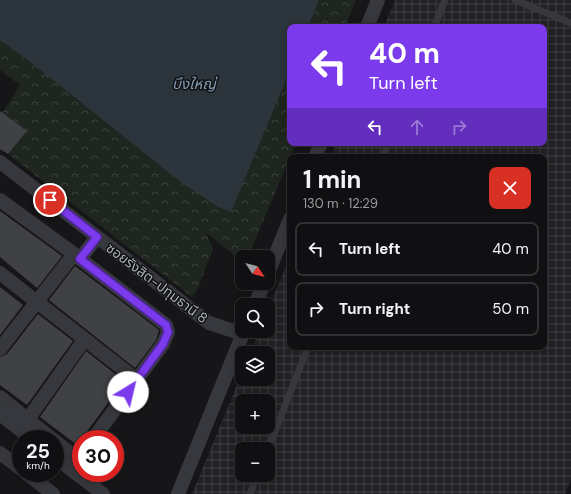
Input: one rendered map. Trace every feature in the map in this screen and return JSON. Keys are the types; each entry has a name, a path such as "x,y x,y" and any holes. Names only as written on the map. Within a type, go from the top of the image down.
{"street":[{"path":"368,24 378,0"},
{"name":"ซอยรังสิต-ปทุมธานี 8","path":"0,162 209,323 235,330"},
{"path":"0,200 166,325 168,332 163,344 100,430"},
{"path":"275,256 287,226"},
{"path":"0,349 36,301 97,237"},
{"path":"0,273 136,380"},
{"path":"178,494 242,338"},
{"path":"28,419 84,340"},
{"path":"0,397 41,430"},
{"path":"0,414 20,430"},
{"path":"64,448 72,455"},
{"path":"0,453 12,462"},
{"path":"64,464 103,494"},
{"path":"38,482 53,494"}],"lane":[{"path":"435,24 445,0"},
{"path":"515,0 571,23"},
{"path":"271,442 307,350"},
{"path":"250,494 255,482"}],"shaded area":[{"path":"395,0 571,0 571,480 565,494 192,494 237,386 275,386 275,346 253,346 256,338 275,338 275,298 273,298 287,263 287,350 547,350 547,154 332,154 335,146 547,146 547,24 385,24"}],"green space":[{"path":"0,0 356,0 346,24 287,24 287,146 295,146 291,154 287,154 287,164 251,250 235,250 235,256 205,232 213,249 197,290 192,297 8,154 27,131 2,113 20,85 0,70"}],"water":[{"name":"บึงใหญ่","path":"0,0 319,0 309,24 287,24 287,77 231,212 218,207 182,183 33,64 0,40"}],"building":[{"path":"0,111 27,131 8,154 0,149"},
{"path":"0,211 62,256 37,288 0,257"},
{"path":"75,266 159,330 156,340 135,368 49,300"},
{"path":"0,287 23,305 0,335"},
{"path":"38,314 73,341 27,405 0,385 0,357 7,354"},
{"path":"86,351 124,381 88,430 72,430 72,441 64,435 64,430 57,430 40,417"}],"route":[{"path":"50,200 97,237 80,259 166,325 168,332 163,344 128,392"}]}
